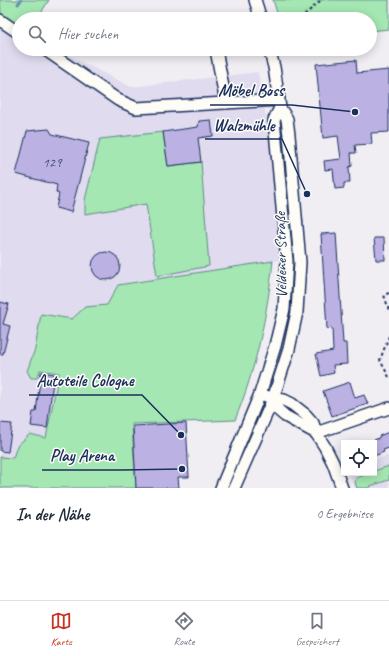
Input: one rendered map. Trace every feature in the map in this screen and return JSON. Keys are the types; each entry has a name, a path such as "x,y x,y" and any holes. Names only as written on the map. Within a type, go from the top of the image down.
{"street":[{"path":"255,0 259,12"},
{"path":"0,20 12,28"},
{"path":"54,56 118,100 136,108 226,103 280,104"},
{"path":"217,56 226,103"},
{"name":"Veldener Straße","path":"234,488 273,399 289,349 297,312 300,262 297,213 287,119 280,104 270,56"},
{"name":"Veldener Straße","path":"221,488 260,394 275,346 284,309 287,261 274,120 280,104"},
{"path":"260,394 273,399 278,410 285,416 316,434 333,463 342,488"},
{"path":"316,434 389,408"}],"path":[{"path":"308,12 321,0"},
{"path":"389,293 384,295 389,310"},
{"path":"389,336 380,360 389,377"}],"shaded area":[{"path":"0,20 12,26 12,56 70,56 131,87 258,72 272,150 280,260 118,285 43,468 0,465"},
{"path":"389,455 389,488 355,488 350,476 377,476 377,459"}],"green space":[{"path":"0,0 49,0 41,12 12,12 12,24 0,18"},
{"path":"273,0 389,0 389,29 377,30 377,12 277,12"},
{"path":"163,132 168,166 201,162 209,266 157,276 146,204 85,214 85,200 100,139"},
{"path":"273,261 260,342 249,381 235,420 132,424 136,488 0,488 0,457 13,458 17,446 30,434 46,438 59,373 40,370 37,378 31,378 27,371 35,349 41,314 72,319 85,307 107,305 118,285"},
{"path":"389,466 389,480 370,486 371,488 357,488 355,482 356,478 362,476 377,476 377,470"}],"building":[{"path":"356,60 357,73 389,70 389,132 371,133 372,144 355,145 356,153 351,153 352,166 349,167 350,183 344,183 344,188 335,189 333,169 325,170 324,161 341,159 338,136 323,138 316,64"},
{"path":"211,120 213,136 198,138 201,162 168,166 163,132 198,127 199,121"},
{"path":"49,129 52,134 89,143 71,212 56,208 59,194 56,192 57,185 16,174 27,131"},
{"path":"336,233 343,343 346,343 347,364 333,365 334,373 321,376 316,354 333,351 332,328 327,329 321,234"},
{"path":"374,238 384,238 385,260 376,260"},
{"path":"106,252 116,256 120,266 116,276 106,280 96,276 92,266 96,256"},
{"path":"0,302 9,304 3,324 10,326 3,354 0,354"},
{"path":"41,372 54,374 47,428 31,426 33,412 36,412"},
{"path":"350,382 355,398 364,395 368,404 332,416 323,391"},
{"path":"0,423 12,424 8,452 0,451"},
{"path":"186,423 189,477 178,477 179,488 136,488 133,426"},
{"path":"389,432 389,448 383,450 384,452 377,455 377,440 374,440 379,438 379,436"}],"waterway":[{"path":"18,4 21,0"}],"place":[{"name":"Möbel Boss","path":"355,112"},
{"name":"Walzmühle","path":"307,194"},
{"name":"Autoteile Cologne","path":"181,435"},
{"name":"Play Arena","path":"182,469"}]}
